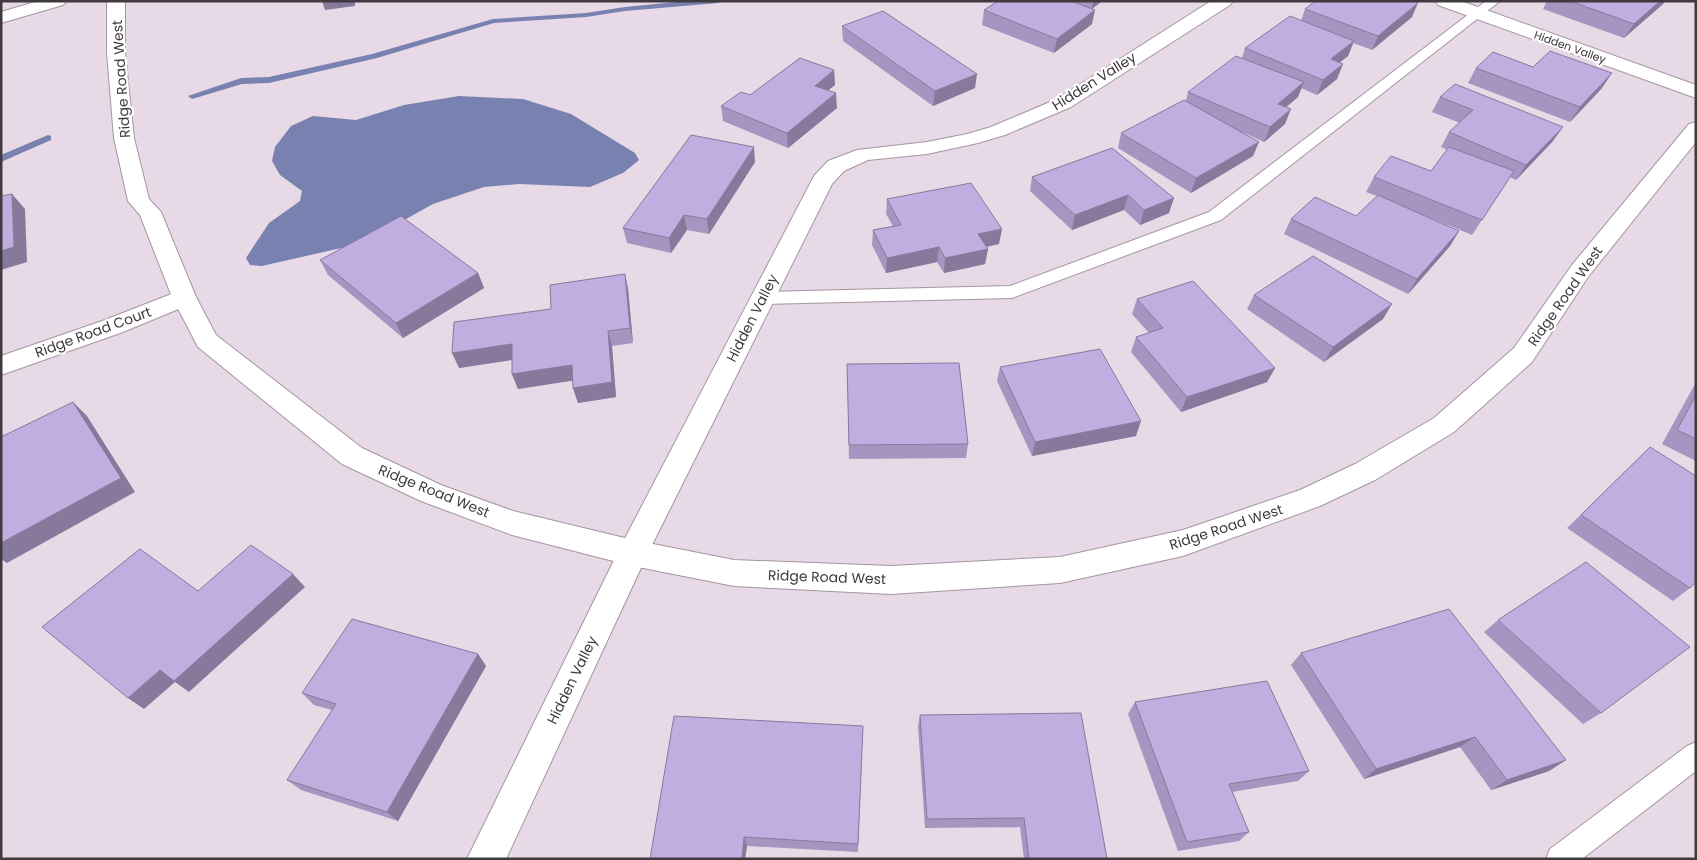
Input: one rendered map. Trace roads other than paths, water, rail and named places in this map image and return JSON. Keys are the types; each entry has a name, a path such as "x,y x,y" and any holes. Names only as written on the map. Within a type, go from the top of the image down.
{"street":[{"path":"1,18 57,1"},
{"name":"Ridge Road West","path":"116,1 116,53 124,138 140,201 150,212 184,298 207,341 352,456 431,493 512,523 633,553 734,573 881,579 1060,570 1183,543 1310,498 1365,472 1444,425 1523,355 1580,271 1696,128"},
{"name":"Hidden Valley","path":"486,859 633,553 822,181 836,166 864,154 927,148 971,139 998,131 1064,103 1224,1"},
{"name":"Hidden Valley","path":"1444,1 1696,92"},
{"name":"Ridge Road Court","path":"1,366 114,326 184,298"}],"lane":[{"path":"763,298 1012,292 1215,216 1494,1"},
{"path":"1560,859 1696,755"}],"water":[{"path":"459,96 523,99 571,114 635,153 639,160 623,173 590,187 519,184 484,187 433,204 363,243 262,266 250,265 246,258 269,223 300,201 302,191 280,175 272,161 275,147 291,126 313,116 356,120 404,105"}],"waterway":[{"path":"192,96 241,81 269,80 374,56 493,21 586,15 625,9 718,1"},
{"path":"1,159 48,138"}]}
